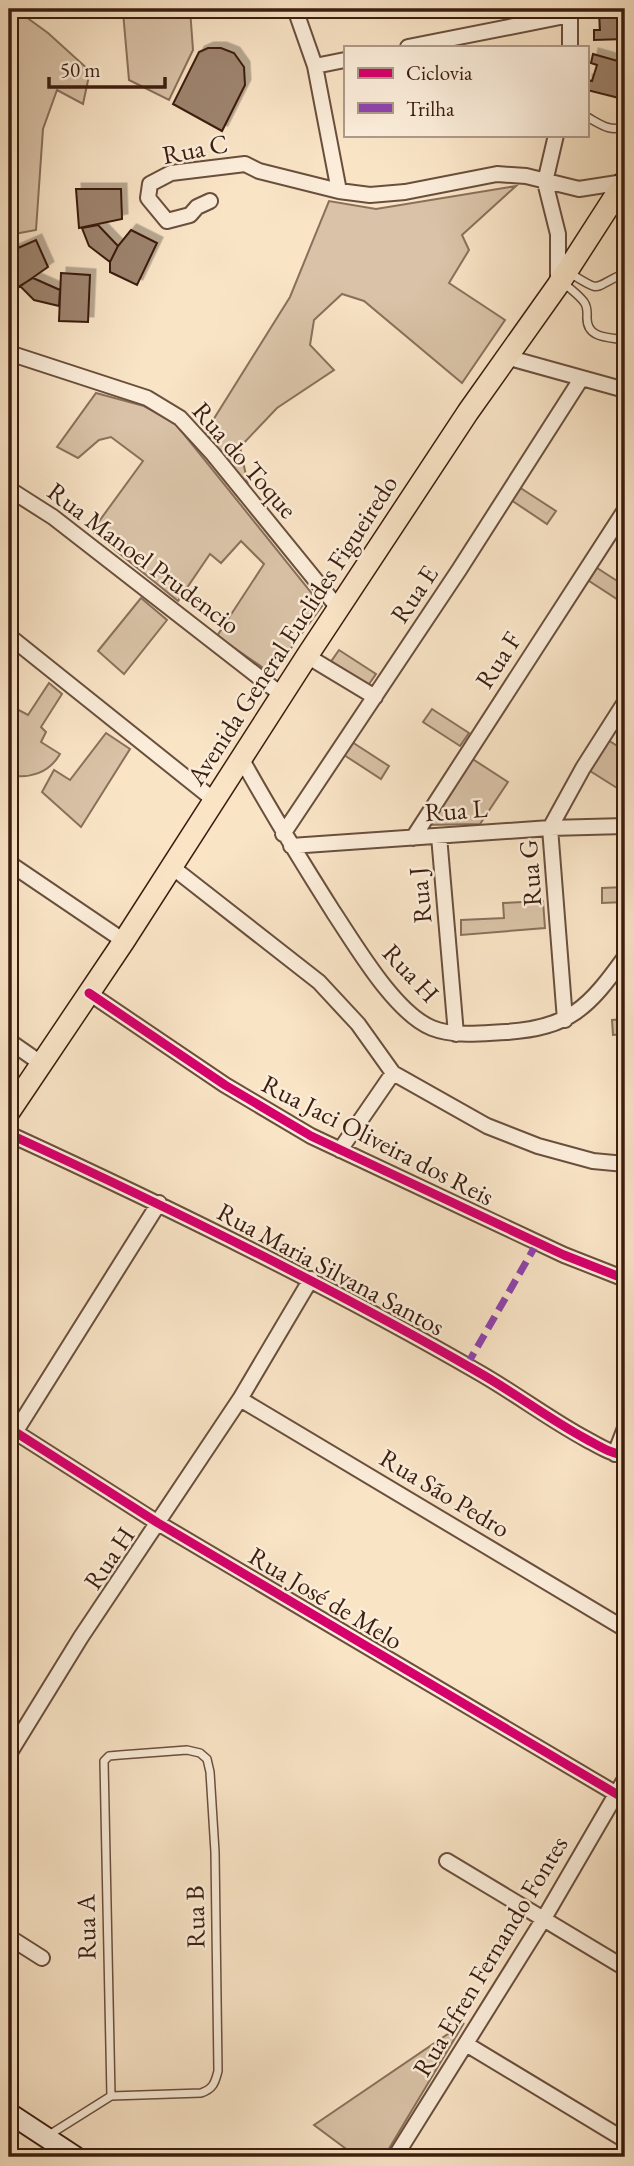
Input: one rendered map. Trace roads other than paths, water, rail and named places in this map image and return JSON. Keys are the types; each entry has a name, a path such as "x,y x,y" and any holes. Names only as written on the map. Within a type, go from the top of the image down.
{"main road":[{"name":"Avenida General Euclides Figueiredo","path":"9,1112 124,941 307,656 506,357 562,279 625,181"},
{"path":"9,2113 76,2157"}],"street":[{"path":"296,9 315,66 339,191"},
{"path":"413,46 570,12 570,46"},
{"path":"315,66 344,60"},
{"path":"556,136 545,181 554,210 562,279"},
{"name":"Rua C","path":"210,201 197,207 190,215 167,221 148,198 150,184 171,173 245,164 259,171 362,194 385,194 497,174 526,176 584,189 625,181"},
{"name":"Rua do Toque","path":"9,354 147,398 180,418 213,454 339,609"},
{"path":"506,357 625,390"},
{"name":"Rua E","path":"287,840 375,697 582,379"},
{"name":"Rua Manoel Prudencio","path":"9,489 53,517 282,695"},
{"name":"Rua F","path":"413,838 625,510"},
{"path":"9,636 214,800"},
{"path":"307,656 375,697"},
{"name":"Rua G","path":"565,1020 550,828 583,768 625,702"},
{"name":"Rua H","path":"241,758 287,840 373,974 412,1016 422,1023 456,1034 515,1031 565,1020 590,1001 625,957"},
{"name":"Rua L","path":"287,840 413,838 550,828 625,826"},
{"name":"Rua J","path":"439,836 456,1034"},
{"path":"9,863 124,941"},
{"path":"172,867 319,982 358,1024 393,1073 465,1115 538,1146 593,1161 625,1164"},
{"name":"Rua Jaci Oliveira dos Reis","path":"89,993 225,1085 311,1136 564,1255 625,1279"},
{"path":"9,1041 42,1064"},
{"path":"340,1150 393,1073"},
{"name":"Rua Maria Silvana Santos","path":"9,1133 159,1203 311,1279 480,1373 567,1429 620,1455"},
{"path":"11,1434 159,1203"},
{"name":"Rua H","path":"9,1754 81,1637 240,1399 311,1279"},
{"name":"Rua São Pedro","path":"240,1399 625,1629"},
{"path":"620,1455 625,1428"},
{"name":"Rua José de Melo","path":"11,1434 158,1524 621,1796"},
{"name":"Rua Efren Fernando Fontes","path":"395,2157 621,1796 625,1779"},
{"path":"447,1861 625,1968"},
{"path":"9,1937 42,1958"},
{"path":"466,2044 625,2140"}],"lane":[{"path":"588,118 614,130 625,126"},
{"path":"562,279 599,288 625,273"},
{"path":"562,279 587,308 587,326 590,331 625,340"},
{"name":"Rua B","path":"106,1759 120,1755 187,1751 200,1754 209,1762 215,1852 218,2071 214,2084 201,2093 111,2096"},
{"name":"Rua A","path":"106,1759 111,2096"},
{"path":"46,2137 111,2096"}],"waterway":[{"path":"9,2154 15,2157"}]}
